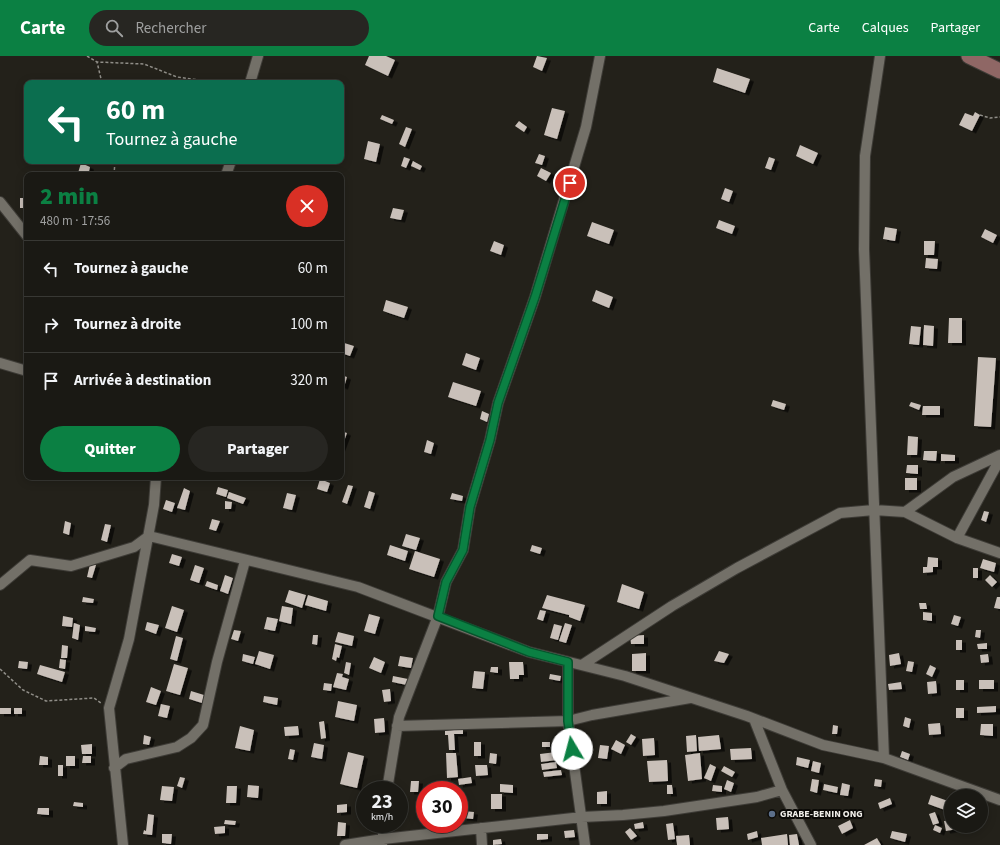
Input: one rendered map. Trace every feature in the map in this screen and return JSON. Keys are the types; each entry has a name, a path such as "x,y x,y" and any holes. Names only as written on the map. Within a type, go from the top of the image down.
{"street":[{"path":"251,80 258,56"},
{"path":"388,781 399,718 438,616 446,582 463,550 470,507 490,440 498,403 535,297 586,127 600,56"},
{"path":"880,56 865,156 864,249 884,758"},
{"path":"969,56 1000,71"},
{"path":"0,202 24,232"},
{"path":"0,363 24,370"},
{"path":"905,512 953,477 1000,455"},
{"path":"957,538 1000,459"},
{"path":"123,845 109,708 129,639 148,536 156,480"},
{"path":"582,665 672,606 840,513 874,510 905,512 957,538 1000,553"},
{"path":"148,536 245,561 358,587 438,616 529,652 625,676 754,718 823,745 884,758 1000,800"},
{"path":"0,585 30,560 71,566 134,547 148,536"},
{"path":"114,768 126,759 177,747 191,738 203,725 217,662 245,561"},
{"path":"568,662 568,721 585,845"},
{"path":"397,726 568,721 592,715 692,698"},
{"path":"754,718 782,790 811,845"},
{"path":"345,845 383,842 481,828 582,817 664,811 757,797 782,790"},
{"path":"481,828 482,845"}],"path":[{"path":"87,56 96,62 144,64 177,77 199,80"},
{"path":"96,62 101,80"},
{"path":"980,115 990,118 1000,117"},
{"path":"0,669 23,690 46,701 94,698 109,708"}],"building":[{"path":"369,56 386,56 395,60 388,76 365,65"},
{"path":"537,56 547,58 542,71 533,67"},
{"path":"717,68 750,79 745,93 713,82"},
{"path":"552,108 565,111 557,139 544,135"},
{"path":"975,112 980,115 972,131 959,125 965,113 973,116"},
{"path":"382,115 394,120 392,124 380,119"},
{"path":"519,121 527,127 524,132 515,126"},
{"path":"406,127 412,129 405,147 399,144"},
{"path":"368,141 380,144 376,162 364,159"},
{"path":"800,145 818,153 813,164 796,156"},
{"path":"539,154 545,156 542,165 535,163"},
{"path":"404,157 410,159 406,168 401,166"},
{"path":"769,157 775,159 771,170 765,168"},
{"path":"413,161 422,166 420,170 411,166"},
{"path":"81,164 90,167 89,172 78,172"},
{"path":"541,168 551,173 546,181 537,176"},
{"path":"725,188 733,191 729,202 721,199"},
{"path":"20,198 24,198 24,208 20,208"},
{"path":"393,208 404,210 401,220 390,218"},
{"path":"719,220 735,226 732,234 716,228"},
{"path":"592,222 614,230 609,244 587,236"},
{"path":"885,227 897,229 895,241 883,239"},
{"path":"985,229 997,235 993,243 981,237"},
{"path":"494,241 504,245 501,255 490,251"},
{"path":"924,241 935,241 934,255 924,255"},
{"path":"926,258 938,259 937,269 925,268"},
{"path":"596,290 613,297 609,308 592,301"},
{"path":"386,300 408,307 404,318 383,311"},
{"path":"949,318 962,318 962,343 948,343"},
{"path":"924,325 934,326 933,346 923,345"},
{"path":"911,326 921,327 919,345 909,344"},
{"path":"344,343 354,346 350,356 344,354"},
{"path":"466,353 480,358 476,370 462,365"},
{"path":"978,357 996,358 991,427 974,426"},
{"path":"344,376 347,377 344,387"},
{"path":"453,382 481,391 476,406 448,397"},
{"path":"773,400 786,404 784,410 771,406"},
{"path":"911,402 921,405 919,410 909,406"},
{"path":"923,406 940,406 940,415 922,415"},
{"path":"482,411 489,414 487,422 480,419"},
{"path":"344,432 347,433 344,441"},
{"path":"908,436 918,437 917,455 907,455"},
{"path":"427,440 434,443 431,454 424,452"},
{"path":"924,451 937,451 936,461 923,460"},
{"path":"941,454 955,455 955,461 941,461"},
{"path":"907,465 918,465 918,474 906,473"},
{"path":"905,478 917,478 917,490 905,490"},
{"path":"320,480 330,483 327,492 317,489"},
{"path":"348,485 353,486 347,504 342,502"},
{"path":"218,487 228,490 226,497 216,494"},
{"path":"184,488 190,491 185,510 177,508"},
{"path":"369,491 375,493 370,509 364,507"},
{"path":"229,492 246,498 243,504 227,498"},
{"path":"287,493 296,495 292,510 283,508"},
{"path":"452,493 463,496 462,501 450,499"},
{"path":"166,500 175,503 172,512 163,509"},
{"path":"225,501 232,502 231,509 225,509"},
{"path":"984,511 989,512 986,522 981,520"},
{"path":"212,519 220,521 216,531 209,529"},
{"path":"65,521 71,523 69,535 63,533"},
{"path":"105,524 111,525 107,542 101,540"},
{"path":"406,534 420,538 416,550 402,546"},
{"path":"390,545 408,551 405,561 387,555"},
{"path":"532,545 542,548 540,554 530,551"},
{"path":"415,551 440,559 434,577 409,569"},
{"path":"172,554 182,557 179,566 169,563"},
{"path":"928,557 938,558 938,567 927,567"},
{"path":"983,559 996,563 994,572 980,568"},
{"path":"90,564 96,565 92,578 87,577"},
{"path":"195,565 204,568 199,583 190,580"},
{"path":"923,567 933,567 933,572 923,573"},
{"path":"973,568 978,568 978,578 973,578"},
{"path":"225,575 233,578 228,594 220,591"},
{"path":"990,575 997,582 992,587 985,580"},
{"path":"207,581 218,585 217,590 205,586"},
{"path":"622,584 644,592 639,609 617,602"},
{"path":"289,590 306,595 302,608 285,602"},
{"path":"308,595 328,601 326,611 305,605"},
{"path":"547,595 585,605 580,621 569,617 569,615 542,608"},
{"path":"83,597 94,599 93,603 82,602"},
{"path":"997,597 1000,597 1000,609 994,608"},
{"path":"919,603 926,603 927,609 920,609"},
{"path":"172,606 184,610 177,632 165,628"},
{"path":"282,606 293,608 291,624 279,621"},
{"path":"540,610 546,611 543,621 537,619"},
{"path":"923,612 932,613 932,621 923,620"},
{"path":"369,614 380,617 375,634 364,631"},
{"path":"954,615 961,617 958,626 951,624"},
{"path":"63,616 73,618 72,627 62,626"},
{"path":"267,617 278,619 275,631 264,629"},
{"path":"147,622 159,625 156,634 145,630"},
{"path":"74,623 80,625 78,640 72,638"},
{"path":"565,623 572,625 566,643 559,641"},
{"path":"554,624 562,626 558,640 550,638"},
{"path":"85,626 96,628 95,632 85,631"},
{"path":"234,630 241,631 238,641 231,639"},
{"path":"976,630 981,630 980,638 975,637"},
{"path":"338,632 354,636 352,646 335,642"},
{"path":"313,635 318,635 317,645 312,644"},
{"path":"644,635 644,644 631,644 630,636"},
{"path":"176,636 183,638 177,661 170,659"},
{"path":"956,640 962,640 962,650 956,650"},
{"path":"987,643 987,649 978,649 977,644"},
{"path":"335,644 342,646 339,658 337,657 336,661 332,659"},
{"path":"62,645 68,646 67,658 61,658"},
{"path":"259,651 274,655 270,669 255,664"},
{"path":"719,651 729,654 724,663 714,661"},
{"path":"646,653 646,671 632,671 632,654"},
{"path":"899,653 901,664 890,666 889,655"},
{"path":"243,654 255,657 253,664 242,661"},
{"path":"988,654 989,662 981,663 980,655"},
{"path":"400,656 413,658 411,668 398,666"},
{"path":"374,657 385,662 381,673 369,668"},
{"path":"60,659 66,660 65,669 59,668"},
{"path":"19,661 28,662 27,669 18,668"},
{"path":"908,661 914,662 912,672 906,671"},
{"path":"346,662 351,663 349,675 344,673"},
{"path":"509,662 523,662 524,675 519,675 519,679 510,679"},
{"path":"174,664 188,668 180,695 166,691"},
{"path":"40,665 65,672 62,682 37,674"},
{"path":"930,665 936,668 932,677 926,674"},
{"path":"491,667 498,667 498,673 490,672"},
{"path":"474,671 485,672 483,689 472,688"},
{"path":"337,673 343,674 342,677 349,679 346,690 333,687"},
{"path":"550,674 561,676 560,681 549,679"},
{"path":"393,676 408,679 407,685 392,682"},
{"path":"956,680 964,680 964,690 956,690"},
{"path":"979,680 994,680 994,689 979,689"},
{"path":"936,681 937,693 928,694 927,682"},
{"path":"901,682 902,689 889,690 888,684"},
{"path":"324,683 332,684 331,691 323,690"},
{"path":"151,687 161,691 156,705 146,702"},
{"path":"390,689 391,701 384,702 382,690"},
{"path":"191,691 204,695 202,703 189,699"},
{"path":"264,696 278,698 277,705 263,702"},
{"path":"338,701 357,705 354,721 335,717"},
{"path":"161,704 170,706 167,718 158,716"},
{"path":"996,706 996,712 977,713 977,707"},
{"path":"0,708 11,708 11,714 0,714"},
{"path":"14,708 22,708 22,714 14,714"},
{"path":"956,708 964,708 964,718 956,718"},
{"path":"905,717 911,719 909,728 903,726"},
{"path":"384,718 385,732 375,733 374,719"},
{"path":"324,721 326,738 321,739 319,722"},
{"path":"940,723 941,734 929,735 928,724"},
{"path":"981,724 993,724 993,736 980,735"},
{"path":"833,725 838,726 837,734 832,734"},
{"path":"240,726 254,730 250,751 235,748"},
{"path":"298,726 299,735 285,736 284,727"},
{"path":"463,729 463,734 454,734 455,750 449,750 448,735 445,735 445,731"},
{"path":"631,734 636,737 631,745 626,742"},
{"path":"144,735 151,737 149,745 143,744"},
{"path":"696,735 697,751 687,752 686,736"},
{"path":"719,735 721,749 699,751 698,737"},
{"path":"654,738 655,755 643,756 642,739"},
{"path":"616,740 625,745 621,754 611,749"},
{"path":"474,742 481,742 481,756 474,756"},
{"path":"542,742 550,742 550,747 542,747"},
{"path":"314,743 324,745 322,759 311,757"},
{"path":"92,744 92,754 82,754 81,745"},
{"path":"600,745 609,746 607,759 598,758"},
{"path":"751,748 752,759 731,760 730,749"},
{"path":"290,749 295,750 293,760 288,759"},
{"path":"902,751 910,754 908,760 900,757"},
{"path":"348,752 364,756 359,781 356,781 356,788 340,784"},
{"path":"556,752 557,760 541,762 540,754"},
{"path":"446,753 456,753 458,777 447,778"},
{"path":"490,753 497,754 496,764 489,763"},
{"path":"700,753 702,779 688,781 685,755"},
{"path":"40,756 48,757 48,765 39,765"},
{"path":"66,756 75,756 75,766 66,766"},
{"path":"83,756 91,756 91,763 82,763"},
{"path":"797,757 810,760 808,768 796,765"},
{"path":"667,760 668,781 649,782 647,761"},
{"path":"813,761 821,763 819,773 811,771"},
{"path":"556,762 557,768 542,770 541,764"},
{"path":"710,764 716,767 711,781 704,778"},
{"path":"58,765 63,765 63,776 58,776"},
{"path":"475,765 487,765 488,775 476,776"},
{"path":"724,766 735,772 732,777 721,771"},
{"path":"561,770 562,775 544,777 543,772"},
{"path":"180,777 185,778 182,788 177,786"},
{"path":"471,777 472,783 468,784 468,781 458,781 458,779"},
{"path":"812,779 819,780 817,793 810,791"},
{"path":"875,779 882,780 881,787 874,786"},
{"path":"727,780 734,783 731,792 724,789"},
{"path":"411,781 416,781 416,792 410,792"},
{"path":"842,783 850,785 848,796 840,795"},
{"path":"500,784 513,785 513,793 500,792"},
{"path":"824,784 838,787 837,793 823,790"},
{"path":"248,785 259,786 258,798 247,797"},
{"path":"667,785 672,785 673,794 667,794"},
{"path":"713,785 722,786 722,792 712,791"},
{"path":"162,786 174,787 172,801 160,800"},
{"path":"227,786 237,786 236,803 226,803"},
{"path":"607,791 607,804 597,804 597,792"},
{"path":"491,794 502,794 502,809 491,809"},
{"path":"931,795 944,800 944,810 928,804"},
{"path":"890,798 892,804 880,809 878,803"},
{"path":"74,802 83,803 83,807 73,806"},
{"path":"347,804 347,812 337,813 337,805"},
{"path":"38,808 49,808 49,815 37,814"},
{"path":"468,811 474,812 473,819 468,818"},
{"path":"935,812 939,823 933,825 929,814"},
{"path":"148,814 154,815 152,835 143,834 144,830 146,831"},
{"path":"728,817 729,829 717,830 716,818"},
{"path":"225,820 236,821 235,825 224,824"},
{"path":"850,820 853,828 842,834 838,826"},
{"path":"338,822 346,823 345,836 337,836"},
{"path":"643,822 644,828 635,829 634,824"},
{"path":"673,823 675,839 668,840 666,824"},
{"path":"935,825 942,828 940,833 933,830"},
{"path":"225,826 225,833 215,834 214,827"},
{"path":"630,828 637,836 631,840 625,832"},
{"path":"574,830 575,837 565,838 564,831"},
{"path":"757,831 758,837 748,840 747,834"},
{"path":"892,831 907,834 905,842 890,838"},
{"path":"162,834 172,834 171,844 162,843"},
{"path":"537,834 548,834 548,839 537,840"},
{"path":"787,834 788,845 762,845 761,838"},
{"path":"797,834 799,845 790,845 789,835"},
{"path":"689,835 690,845 677,845 676,836"},
{"path":"877,838 881,845 864,845"},
{"path":"501,839 502,844 493,845 493,840"}],"place":[{"name":"GRABE-BENIN ONG","path":"772,814"}],"route":[{"path":"570,183 535,297 498,403 490,440 470,507 463,550 446,582 438,616 529,652 568,662 568,721 572,749"}]}
